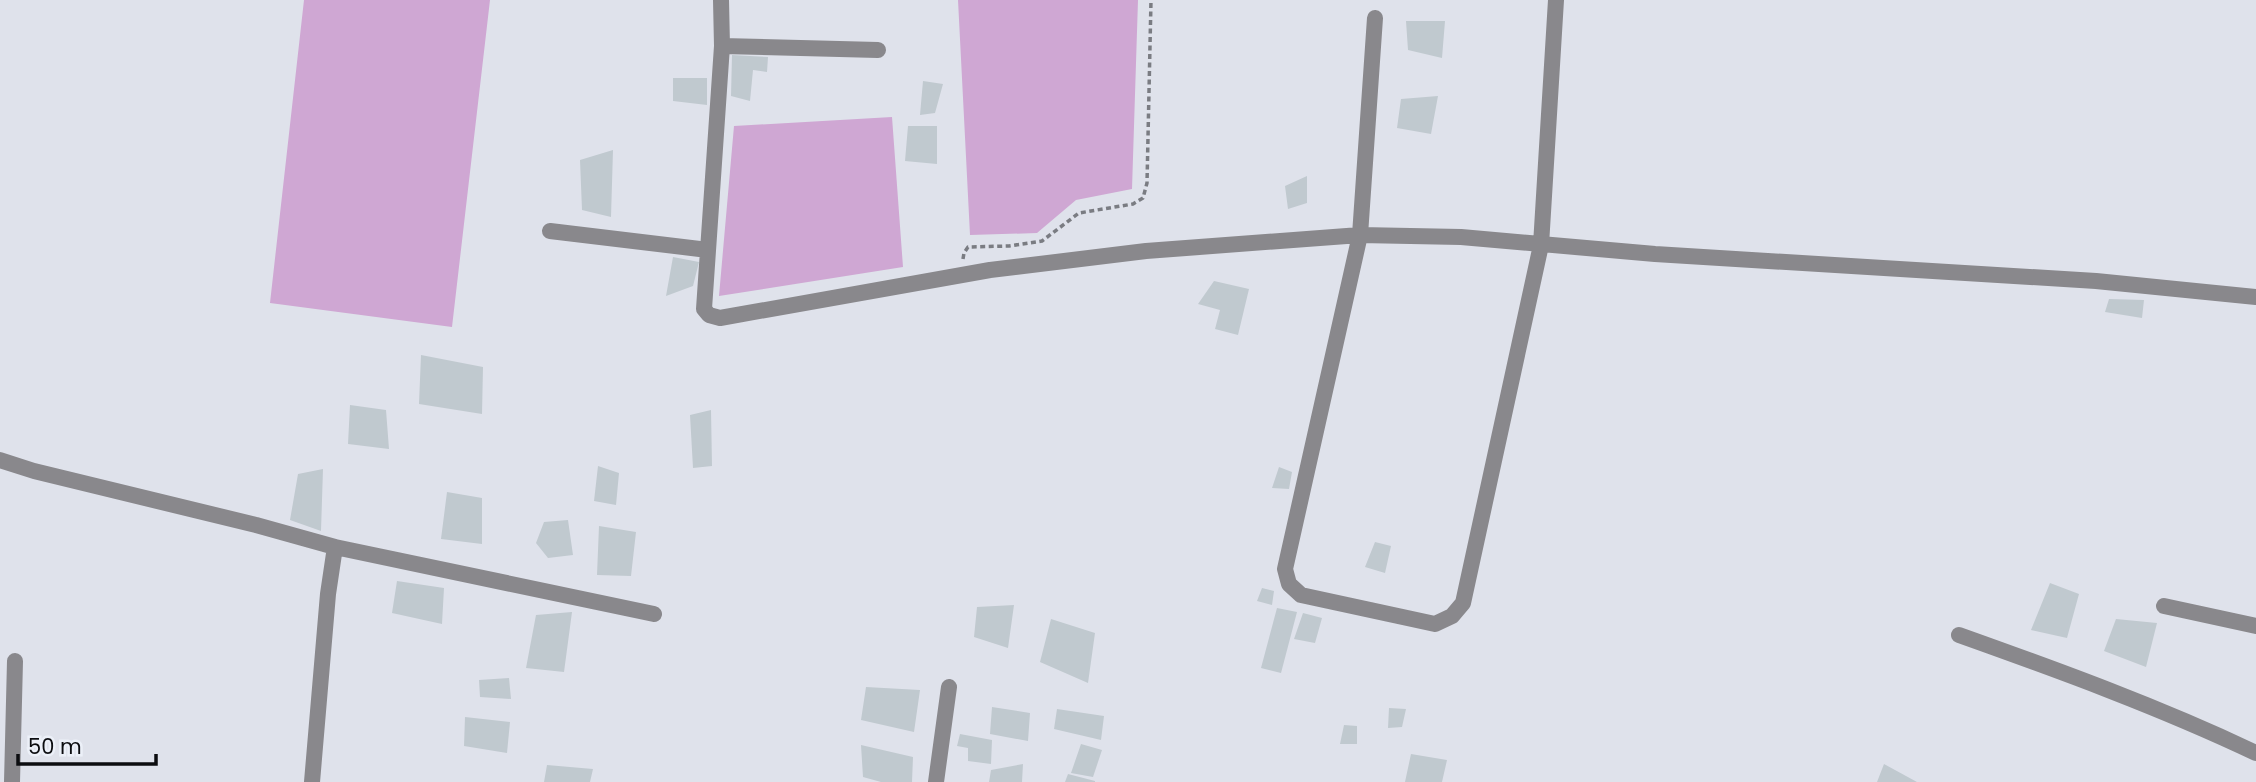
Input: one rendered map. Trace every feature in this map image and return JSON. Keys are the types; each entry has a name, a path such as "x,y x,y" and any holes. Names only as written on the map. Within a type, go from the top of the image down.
{"street":[{"path":"721,0 722,46 704,309 709,315 720,318 990,270 1146,251 1360,235 1461,237 1655,254 2096,281 2256,297"},
{"path":"1375,18 1360,235 1285,569 1289,584 1301,595 1435,624 1452,616 1462,603 1541,245 1556,0"},
{"path":"722,46 878,50"},
{"path":"550,231 708,250"},
{"path":"0,460 34,471 335,547 654,614"},
{"path":"312,782 328,594 335,547"},
{"path":"2164,606 2256,626"},
{"path":"1959,635 2076,676 2195,724 2256,753"},
{"path":"12,782 15,661"},
{"path":"936,782 949,687"}],"path":[{"path":"963,262 968,247 1009,246 1042,241 1079,213 1133,204 1143,198 1147,183 1151,0"}],"shaded area":[{"path":"304,0 490,0 452,327 270,303"},
{"path":"958,0 1138,0 1132,189 1076,200 1037,233 970,235"},
{"path":"892,117 903,267 719,296 734,126"}],"building":[{"path":"1406,21 1445,21 1442,58 1408,50"},
{"path":"732,55 768,57 767,72 753,70 750,101 731,96"},
{"path":"673,78 707,78 707,105 673,101"},
{"path":"923,81 943,84 935,113 920,115"},
{"path":"1438,96 1431,134 1397,128 1401,99"},
{"path":"908,126 937,126 937,164 905,161"},
{"path":"613,150 611,217 582,210 580,160"},
{"path":"1307,176 1307,203 1288,209 1285,186"},
{"path":"673,257 699,262 693,286 666,296"},
{"path":"1214,281 1249,289 1238,335 1215,329 1220,310 1198,304"},
{"path":"2109,299 2144,300 2142,318 2105,312"},
{"path":"421,355 483,367 482,414 419,404"},
{"path":"350,405 386,410 389,449 348,444"},
{"path":"711,410 712,466 693,468 690,415"},
{"path":"598,466 619,473 616,505 594,501"},
{"path":"1279,467 1292,472 1289,489 1272,488"},
{"path":"323,469 321,531 290,520 298,474"},
{"path":"447,492 482,498 482,544 441,539"},
{"path":"568,520 573,555 548,558 536,543 544,522"},
{"path":"599,526 636,532 631,576 597,575"},
{"path":"1375,542 1391,546 1385,573 1365,567"},
{"path":"397,581 444,588 442,624 392,613"},
{"path":"2050,583 2079,594 2067,638 2031,630"},
{"path":"1262,588 1274,591 1272,605 1257,601"},
{"path":"1014,605 1008,648 974,637 977,607"},
{"path":"1277,608 1297,612 1281,673 1261,668"},
{"path":"572,612 564,672 526,668 536,615"},
{"path":"1303,613 1322,618 1315,643 1294,639"},
{"path":"1051,619 1095,633 1088,683 1040,662"},
{"path":"2116,619 2157,623 2146,667 2104,651"},
{"path":"509,678 511,699 480,697 479,680"},
{"path":"866,687 920,690 914,732 861,720"},
{"path":"992,707 1030,713 1028,741 990,734"},
{"path":"1389,708 1406,709 1402,727 1388,728"},
{"path":"1057,709 1104,716 1101,740 1054,729"},
{"path":"465,717 510,722 507,753 464,746"},
{"path":"1344,725 1357,726 1357,744 1340,744"},
{"path":"960,734 992,740 991,764 968,761 968,748 957,746"},
{"path":"1081,744 1102,750 1093,777 1071,773"},
{"path":"861,745 913,757 912,782 881,782 863,777"},
{"path":"1411,754 1447,760 1442,782 1405,782"},
{"path":"1023,764 1022,782 989,782 991,770"},
{"path":"1884,764 1917,782 1877,782"},
{"path":"547,765 593,769 590,782 544,782"},
{"path":"1068,774 1095,781 1095,782 1065,782"}]}
